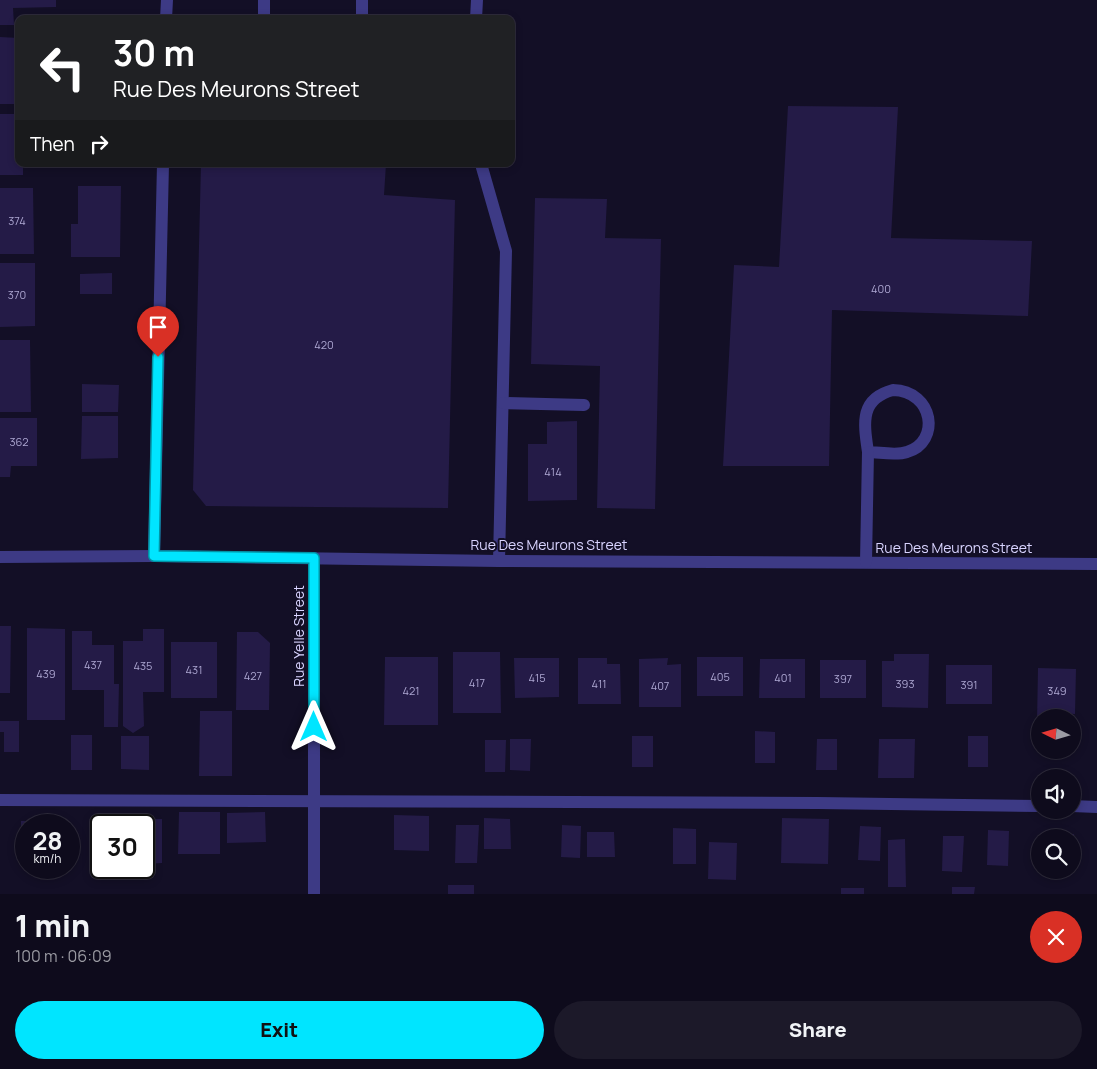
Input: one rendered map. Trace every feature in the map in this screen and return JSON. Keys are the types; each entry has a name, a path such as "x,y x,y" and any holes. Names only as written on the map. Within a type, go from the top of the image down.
{"street":[{"path":"166,15 167,0"},
{"path":"264,0 264,15"},
{"path":"362,0 362,15"},
{"path":"476,0 476,15"},
{"path":"154,556 163,167"},
{"path":"482,167 506,250 499,560"},
{"path":"866,562 868,452 864,417 874,399 882,393 903,390 912,394 920,401 926,410 929,420 927,431 922,441 915,448 905,453 868,452"},
{"path":"503,403 584,405"},
{"name":"Rue Des Meurons Street","path":"0,557 154,556 1097,564"},
{"name":"Rue Yelle Street","path":"314,558 314,894"},
{"path":"0,800 798,803 1031,806"},
{"path":"1081,806 1097,807"}],"building":[{"path":"0,0 56,0 56,7 13,8 14,25 0,25"},
{"path":"0,37 15,38 15,104 0,104"},
{"path":"788,106 898,107 891,238 1032,241 1028,316 832,310 829,466 723,466 734,265 779,267"},
{"path":"0,114 15,114 15,167 23,167 23,175 0,175"},
{"path":"201,167 386,167 384,195 455,200 448,508 206,506 193,490"},
{"path":"78,186 121,186 120,257 71,257 71,224 78,224"},
{"path":"0,188 33,188 34,254 0,254"},
{"path":"535,198 607,199 605,238 661,239 655,509 597,508 600,366 531,364"},
{"path":"0,263 35,263 35,326 0,327"},
{"path":"112,273 112,294 80,294 80,274"},
{"path":"0,340 30,340 31,412 0,412"},
{"path":"82,384 119,385 118,412 82,412"},
{"path":"82,416 118,416 118,458 81,459"},
{"path":"0,418 37,418 37,466 11,466 10,477 0,477"},
{"path":"577,421 577,500 528,501 528,444 547,444 547,422"},
{"path":"0,626 11,626 10,693 0,693"},
{"path":"27,628 65,629 65,720 27,720"},
{"path":"143,629 164,629 164,692 143,692 144,726 133,733 123,726 123,641 143,641"},
{"path":"72,631 92,631 92,645 114,645 114,684 119,684 118,727 104,727 104,690 72,690"},
{"path":"237,632 258,632 270,643 269,710 236,710"},
{"path":"171,642 217,642 217,698 171,698"},
{"path":"453,652 500,652 501,713 453,713"},
{"path":"894,654 929,654 928,708 882,707 882,661 894,661"},
{"path":"385,657 438,657 438,725 384,725"},
{"path":"697,657 743,657 743,696 697,696"},
{"path":"514,658 559,658 559,697 515,698"},
{"path":"578,658 607,658 607,664 620,664 621,704 578,704"},
{"path":"668,658 667,665 681,664 681,707 639,707 639,659"},
{"path":"760,659 805,659 805,698 759,698"},
{"path":"820,660 866,660 866,698 820,698"},
{"path":"946,665 992,665 992,704 946,704"},
{"path":"1038,668 1076,669 1075,709 1037,709"},
{"path":"200,711 232,711 232,776 199,776"},
{"path":"0,721 19,721 19,752 4,752 4,732 0,732"},
{"path":"755,731 775,732 775,763 755,763"},
{"path":"71,735 92,735 92,770 71,770"},
{"path":"121,736 149,736 149,770 121,769"},
{"path":"632,736 653,736 653,767 632,767"},
{"path":"968,736 988,736 988,767 968,767"},
{"path":"510,739 531,739 530,771 510,770"},
{"path":"817,739 837,739 837,770 816,770"},
{"path":"879,739 915,739 914,778 878,778"},
{"path":"485,740 506,740 505,772 485,772"},
{"path":"179,812 220,812 220,854 178,854"},
{"path":"265,812 266,842 227,843 227,813"},
{"path":"394,815 429,816 429,851 394,850"},
{"path":"484,818 510,819 511,849 484,849"},
{"path":"782,818 829,819 828,864 781,863"},
{"path":"155,819 162,819 162,863 155,863"},
{"path":"456,825 479,825 477,863 455,863"},
{"path":"562,825 581,826 580,858 561,857"},
{"path":"860,826 881,827 880,861 858,860"},
{"path":"673,828 696,829 696,864 673,864"},
{"path":"988,830 1009,831 1008,866 987,865"},
{"path":"587,832 614,832 615,857 587,857"},
{"path":"943,836 964,836 962,872 942,871"},
{"path":"905,839 906,887 888,887 888,840"},
{"path":"709,842 737,843 736,880 708,879"},
{"path":"448,885 474,885 474,894 448,894"},
{"path":"952,887 975,887 974,894 952,894"},
{"path":"841,888 864,888 864,894 841,894"}],"route":[{"path":"158,357 154,556 314,558 314,727"}]}
